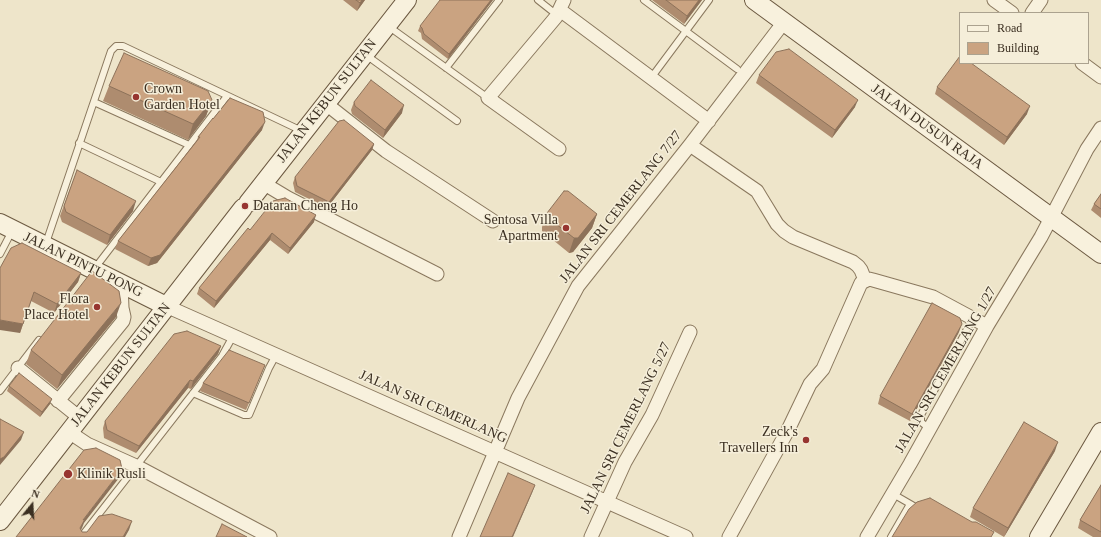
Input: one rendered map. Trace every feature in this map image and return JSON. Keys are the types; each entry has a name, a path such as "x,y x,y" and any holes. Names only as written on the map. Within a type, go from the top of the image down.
{"street":[{"name":"JALAN KEBUN SULTAN","path":"0,521 166,306 407,0"},
{"name":"JALAN DUSUN RAJA","path":"754,0 1101,254"},
{"path":"994,0 1011,12"},
{"path":"1033,12 1041,0"},
{"path":"559,149 488,98 560,8 709,121"},
{"name":"JALAN SRI CEMERLANG 7/27","path":"459,537 518,398 578,286 709,121 784,22"},
{"path":"1083,64 1101,77"},
{"path":"326,103 386,151 493,221"},
{"name":"JALAN SRI CEMERLANG 1/27","path":"867,537 988,326 1042,237 1088,149 1101,128"},
{"path":"690,145 757,191 777,224 784,231 793,237 853,262 862,270 865,280"},
{"path":"263,183 288,198 437,274"},
{"name":"JALAN PINTU PONG","path":"7,226 45,245 91,273 121,283 166,306"},
{"path":"729,537 788,430 810,384 823,369 859,287 865,280 874,280 933,297 988,326"},
{"path":"58,401 123,321 124,317 122,308 121,283"},
{"name":"JALAN SRI CEMERLANG","path":"166,306 686,537"},
{"name":"JALAN SRI CEMERLANG 5/27","path":"591,537 625,462 652,415 690,332"},
{"path":"18,368 80,418"},
{"path":"69,432 87,444 136,466 270,537"},
{"path":"1040,537 1101,434"}],"lane":[{"path":"446,68 499,0"},
{"path":"538,0 560,8"},
{"path":"644,0 738,69"},
{"path":"651,78 709,0"},
{"path":"387,25 488,98"},
{"path":"45,245 111,51 116,46 119,46 303,132"},
{"path":"365,54 457,121"},
{"path":"91,273 227,96"},
{"path":"94,102 189,145"},
{"path":"79,143 161,182"},
{"path":"0,254 7,226"},
{"path":"930,429 921,422 921,415 973,318"},
{"path":"81,537 222,356 233,336"},
{"path":"0,391 41,337"},
{"path":"193,393 244,415 249,415 276,355"},
{"path":"893,494 922,511"},
{"path":"891,537 910,504"}],"building":[{"path":"440,0 491,0 449,54 424,34 420,26"},
{"path":"666,0 699,0 687,16"},
{"path":"789,49 858,100 835,130 759,75 776,52"},
{"path":"124,53 208,91 212,100 193,124 109,86"},
{"path":"959,57 959,64 972,64 1030,106 1007,137 937,87"},
{"path":"371,80 404,105 385,130 355,106 354,102"},
{"path":"230,98 263,112 265,122 160,255 151,258 118,241 200,137 198,137"},
{"path":"344,120 374,144 329,202 297,186 295,177 339,121"},
{"path":"77,170 136,201 110,235 66,212 64,206"},
{"path":"564,191 568,191 597,214 578,238 574,238 547,217 547,213"},
{"path":"1101,194 1101,209 1094,204"},
{"path":"285,198 316,215 290,248 272,233 216,301 199,288 248,228 250,230 273,201"},
{"path":"22,243 81,273 57,304 34,292 23,324 0,320 0,268 11,248"},
{"path":"92,271 119,291 121,303 62,375 31,350"},
{"path":"932,303 960,318 962,324 912,414 880,396"},
{"path":"187,331 221,346 193,381 190,380 139,446 107,430 105,421 174,334"},
{"path":"229,350 265,365 249,403 203,383"},
{"path":"19,373 52,399 42,412 9,386"},
{"path":"0,419 24,432 4,457 0,459"},
{"path":"1024,422 1058,442 1008,528 973,508"},
{"path":"96,448 120,460 122,469 83,520 85,519 80,528 82,532 87,532 99,516 112,514 132,521 123,537 16,537 84,450"},
{"path":"508,473 535,485 512,537 480,537"},
{"path":"1101,485 1101,532 1080,520"},
{"path":"930,498 972,522 976,522 994,532 991,537 892,537 909,509 917,502"},
{"path":"222,524 247,537 216,537"}],"place":[{"name":"Crown Garden Hotel","path":"136,97"},
{"name":"Dataran Cheng Ho","path":"245,206"},
{"name":"Sentosa Villa Apartment","path":"566,228"},
{"name":"Flora Place Hotel","path":"97,307"},
{"name":"Zeck's Travellers Inn","path":"806,440"},
{"name":"Klinik Rusli","path":"68,474"}]}
